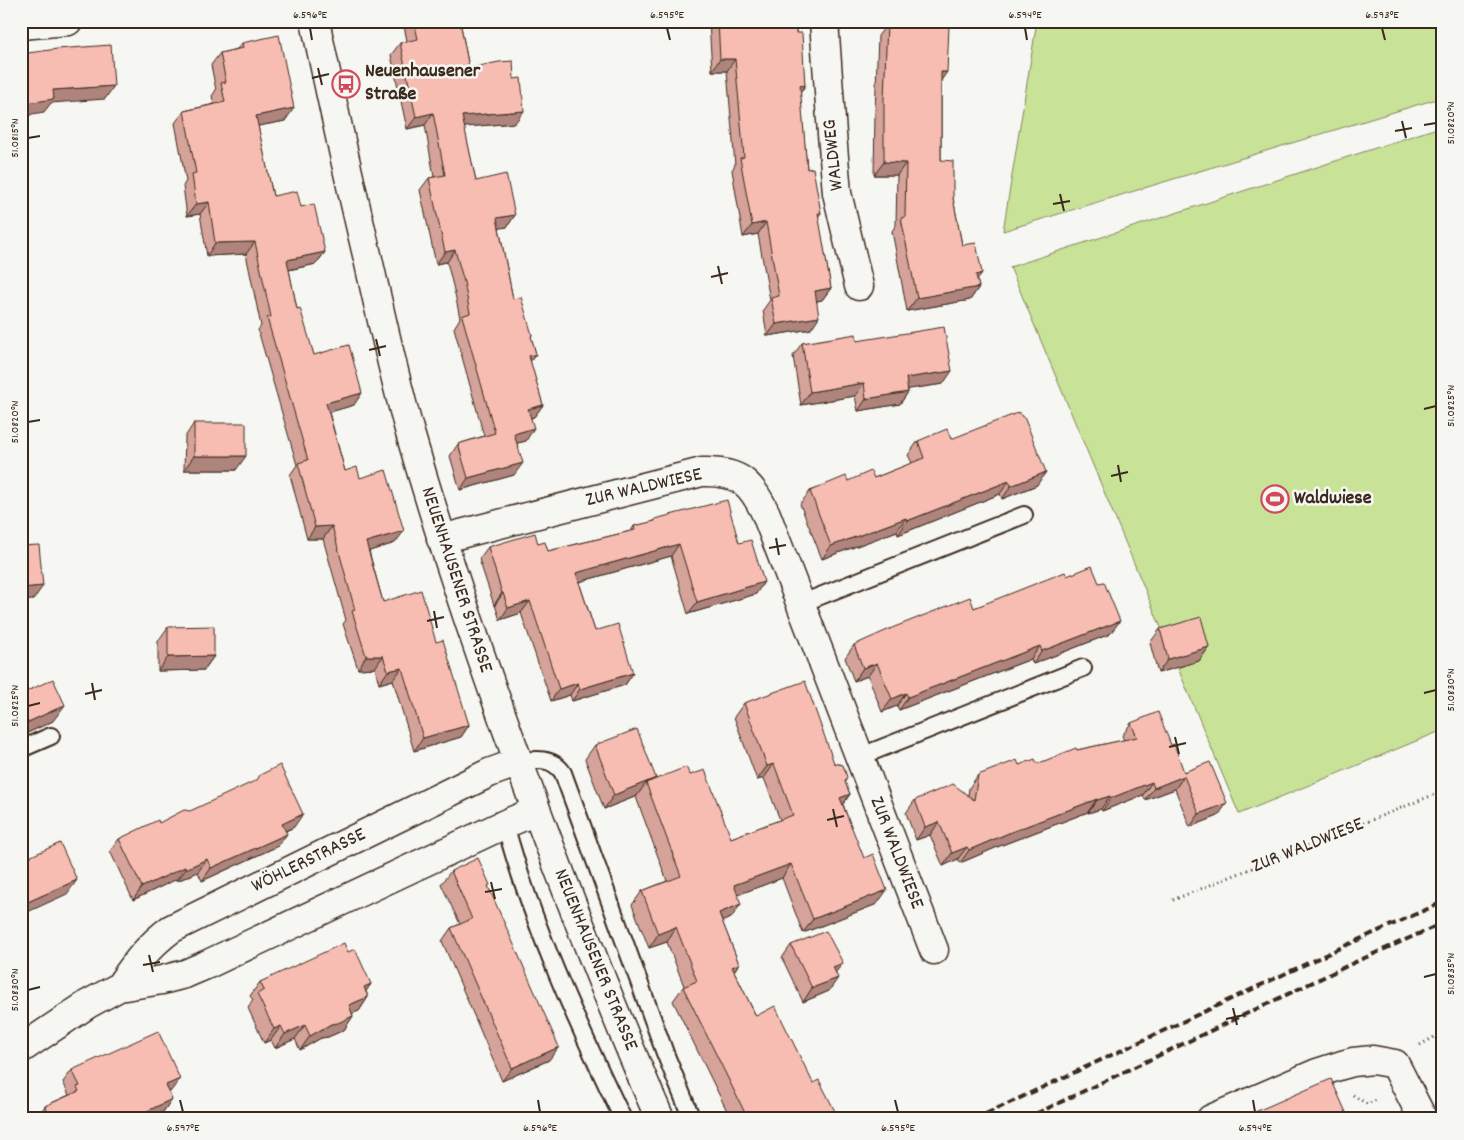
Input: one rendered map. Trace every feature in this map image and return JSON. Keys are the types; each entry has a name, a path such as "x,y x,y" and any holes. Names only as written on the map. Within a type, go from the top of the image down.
{"street":[{"path":"21,25 68,21"},
{"name":"NEUENHAUSENER STRASSE","path":"315,21 389,352 409,430 441,538 486,672 536,811 611,1002 660,1119"},
{"name":"WALDWEG","path":"824,21 837,193 859,286"},
{"name":"ZUR WALDWIESE","path":"441,538 702,472 725,473 735,476 751,487 761,504 934,950"},
{"name":"WÖHLERSTRASSE","path":"119,987 143,954 171,928 490,774 519,762"},
{"name":"WÖHLERSTRASSE","path":"21,1049 88,1004 119,987 162,980 192,971 504,824 536,811"},
{"path":"1211,1119 1317,1073 1352,1062 1373,1060 1396,1064 1423,1119"}],"lane":[{"path":"800,604 1024,515"},
{"path":"859,757 1083,668"},
{"path":"21,750 51,736"},
{"path":"519,762 532,760 549,761 563,772 662,1045 692,1119"},
{"path":"504,824 521,881 556,973 586,1042 623,1119"}],"path":[{"name":"ZUR WALDWIESE","path":"1173,900 1443,791"}],"green space":[{"path":"1037,21 1443,21 1443,97 1003,231"},
{"name":"Waldwiese","path":"1443,126 1443,730 1239,814 1010,267"}],"building":[{"path":"414,21 460,21 469,68 513,61 514,79 521,78 524,111 462,116 476,181 506,174 515,215 497,218 513,299 521,297 532,335 536,354 529,356 543,405 528,409 534,428 514,434 523,463 468,478 458,444 495,433 462,316 470,313 464,282 455,250 445,252 429,178 445,175 433,113 416,117 400,43 418,39"},
{"path":"718,21 796,21 796,33 802,33 805,86 800,85 807,169 813,168 821,213 818,213 831,288 815,291 819,317 776,324 771,298 779,296 766,222 752,225 740,158 744,157 735,59 720,59"},
{"path":"887,24 949,26 947,72 941,72 941,160 953,161 953,198 962,245 976,243 982,273 976,275 979,287 917,298 901,218 905,217 906,163 884,162"},
{"path":"279,35 294,108 256,116 273,196 297,191 301,207 314,204 325,252 287,260 297,309 300,308 314,355 349,345 362,393 326,403 345,471 357,467 360,478 386,470 404,531 366,542 383,602 421,590 436,642 443,640 469,725 423,738 402,668 388,671 383,656 366,656 352,611 355,610 332,526 315,527 298,463 308,460 267,318 271,317 255,242 215,243 209,202 196,204 192,174 196,173 184,111 225,102 221,83 226,82 220,53 243,48 242,43"},
{"path":"111,45 114,86 53,90 54,99 21,104 21,54"},
{"path":"944,327 952,371 906,378 908,392 866,399 864,383 810,392 802,343 856,334 857,341"},
{"path":"1020,412 1022,417 1024,417 1046,472 1011,486 1009,481 907,521 906,518 831,546 810,491 846,476 848,481 871,471 874,478 924,458 918,441 947,429 951,439"},
{"path":"194,423 246,423 246,456 194,456"},
{"path":"727,500 739,543 751,540 764,582 697,602 679,544 576,573 595,631 618,624 633,673 580,689 578,683 559,689 530,601 508,608 488,547 535,533 538,544 545,542 548,551 635,530 634,526 655,521 655,519"},
{"path":"39,545 43,586 21,588 21,546"},
{"path":"1092,566 1099,583 1104,582 1120,621 1042,651 1040,646 908,697 906,693 892,699 877,663 863,668 854,645 970,597 974,608 1065,572 1067,576"},
{"path":"1201,617 1209,647 1168,659 1160,629"},
{"path":"214,626 214,656 168,657 168,627"},
{"path":"53,679 65,705 24,724 23,720 21,721 21,694"},
{"path":"805,681 834,763 843,765 847,777 845,782 850,794 840,798 864,858 873,854 887,890 813,919 791,864 734,885 741,904 719,913 739,964 732,967 756,1016 775,1006 813,1083 819,1080 839,1119 748,1119 683,987 697,981 676,927 658,934 642,891 681,876 646,783 686,767 690,775 705,770 731,838 793,815 774,764 767,766 744,703"},
{"path":"1158,712 1171,745 1174,744 1184,772 1210,762 1227,803 1199,814 1184,776 1154,788 1152,782 1111,798 1110,796 1097,799 969,850 967,847 952,853 939,822 925,827 915,800 953,784 974,800 978,775 1017,760 1019,765 1035,759 1037,764 1076,748 1077,750 1137,737 1131,723"},
{"path":"637,729 656,778 614,795 595,745"},
{"path":"280,765 303,814 282,824 287,834 211,868 207,859 142,887 119,839 158,820 159,823 184,810 190,811 257,780 260,775"},
{"path":"60,843 77,880 21,905 21,846 27,858"},
{"path":"478,858 490,885 488,886 559,1047 512,1068 451,928 472,919 451,871"},
{"path":"826,931 843,963 833,967 838,978 812,988 791,945"},
{"path":"344,943 348,952 355,949 371,984 364,987 368,997 349,1005 353,1016 331,1024 310,1036 305,1025 285,1034 281,1026 274,1029 257,994 264,990 260,982"},
{"path":"158,1031 180,1079 166,1085 172,1099 131,1119 46,1119 50,1117 45,1106 79,1091 77,1087 80,1086 72,1070"},
{"path":"1331,1079 1349,1119 1239,1119"}],"railway":[{"path":"975,1119 1340,948 1443,902"},
{"path":"1025,1119 1351,964 1443,923"}],"place":[{"name":"Neuenhausener Straße","path":"346,84"},
{"name":"Waldwiese","path":"1275,499"}]}
